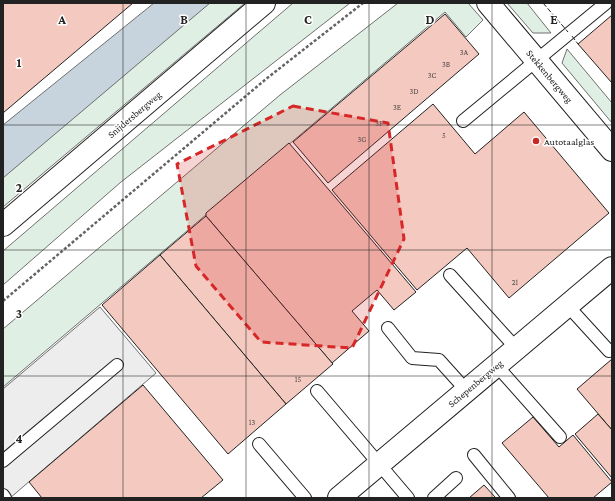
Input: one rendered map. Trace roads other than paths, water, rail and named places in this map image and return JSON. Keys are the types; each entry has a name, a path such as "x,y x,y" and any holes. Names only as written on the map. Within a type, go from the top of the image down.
{"street":[{"name":"Snijdersbergweg","path":"3,225 264,3"},
{"name":"Stekkenbergweg","path":"488,3 612,150"},
{"name":"Schepenbergweg","path":"341,497 612,268"}],"lane":[{"path":"463,122 606,3"},
{"path":"450,275 516,348"},
{"path":"567,305 609,352"},
{"path":"388,328 412,358 439,360 466,390"},
{"path":"3,461 118,365"},
{"path":"496,365 560,437"},
{"path":"317,391 408,498"},
{"path":"259,444 305,498"},
{"path":"474,455 509,498"},
{"path":"434,498 456,478"}],"place":[{"name":"Autotaalglas","path":"536,141"}]}
